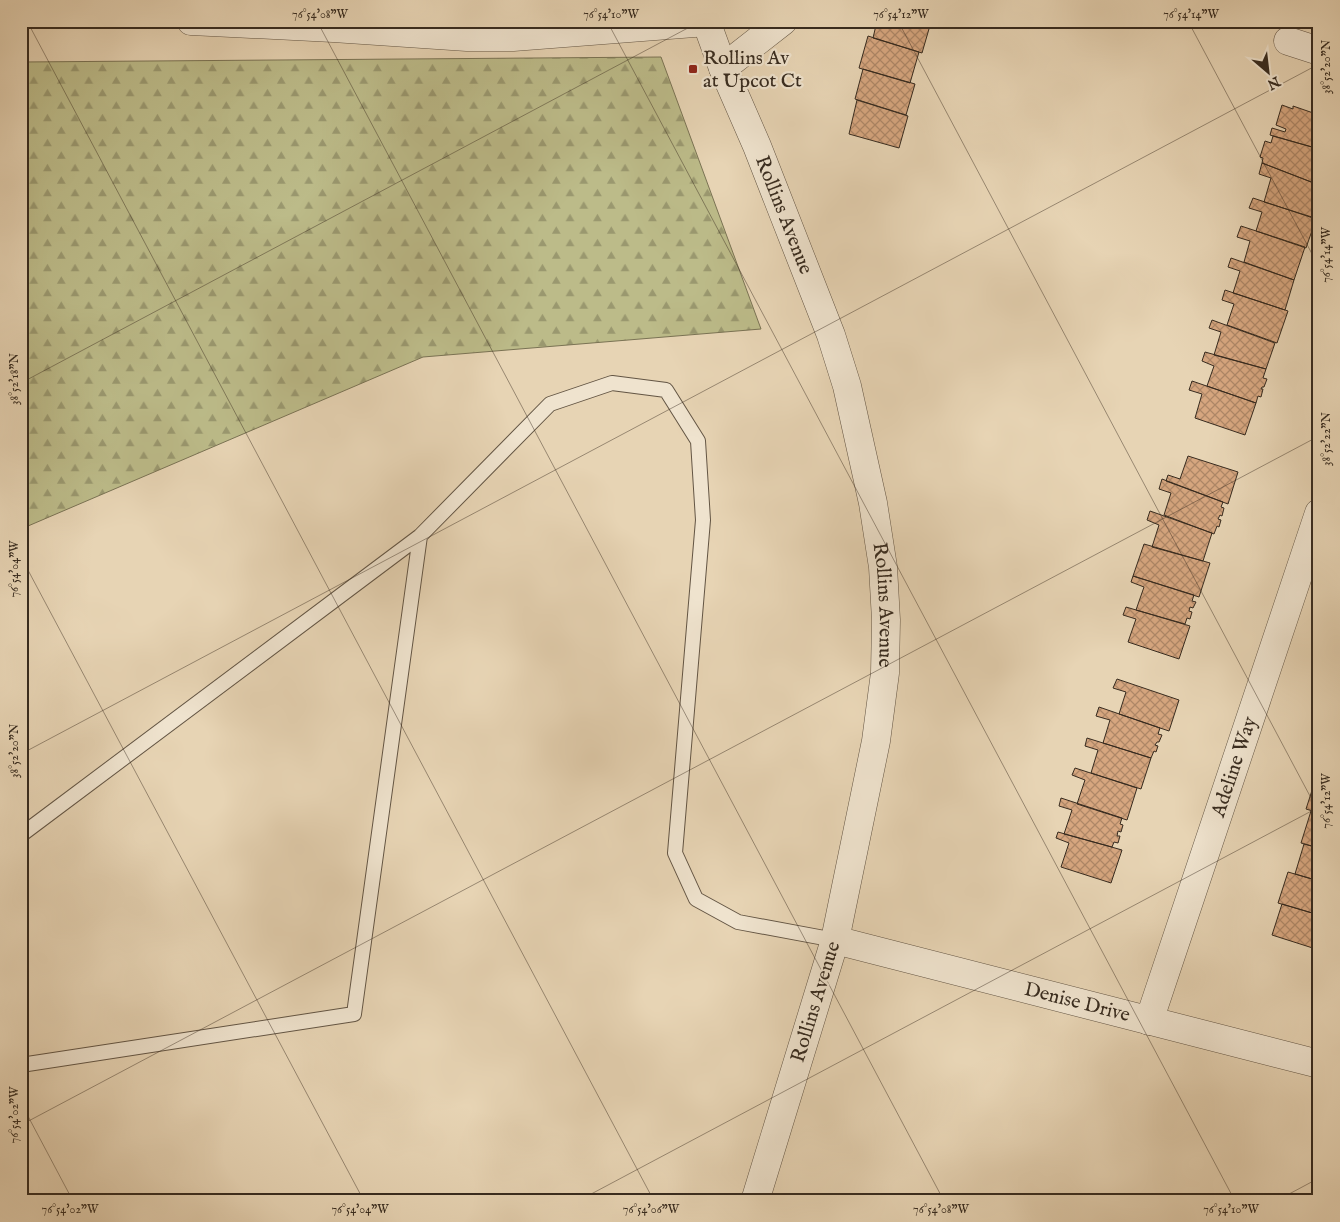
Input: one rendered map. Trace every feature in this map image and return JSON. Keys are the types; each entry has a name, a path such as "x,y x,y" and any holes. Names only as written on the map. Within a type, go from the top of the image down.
{"street":[{"path":"190,21 466,37 532,28 706,22"},
{"path":"724,68 783,21"},
{"name":"Rollins Avenue","path":"706,22 817,299 847,386 873,503 884,567 886,620 885,674 876,741 835,940 755,1201"},
{"path":"1288,41 1319,51"},
{"name":"Adeline Way","path":"1149,1021 1319,513"},
{"name":"Denise Drive","path":"835,940 1319,1064"}],"lane":[{"path":"21,835 420,536 550,404 612,383 666,390 698,441 704,520 675,853 696,899 738,922 835,940"},
{"path":"21,1065 354,1014 420,536"}],"green space":[{"path":"661,57 761,329 423,357 21,529 21,62"}],"building":[{"path":"877,21 931,22 922,53 873,38"},
{"path":"868,36 919,52 910,83 859,68"},
{"path":"863,69 915,84 906,115 855,99"},
{"path":"857,100 908,116 899,148 849,134"},
{"path":"1282,105 1293,109 1293,106 1319,115 1319,149 1270,135 1272,128 1285,132 1286,129 1276,125"},
{"path":"1273,136 1319,149 1319,185 1262,163 1263,158 1260,157 1265,141 1271,143"},
{"path":"1262,163 1319,185 1319,205 1315,218 1264,202 1271,178 1259,174"},
{"path":"1253,198 1316,219 1306,248 1256,231 1262,212 1249,208"},
{"path":"1241,226 1305,247 1294,280 1244,262 1250,241 1237,237"},
{"path":"1231,258 1294,280 1285,310 1233,293 1240,271 1228,267"},
{"path":"1225,290 1288,311 1277,343 1227,325 1234,304 1222,300"},
{"path":"1212,320 1275,343 1266,369 1214,355 1221,332 1209,328"},
{"path":"1205,352 1266,369 1263,378 1267,379 1264,387 1261,389 1263,389 1261,397 1258,396 1256,403 1207,386 1214,366 1202,361"},
{"path":"1192,381 1256,403 1245,435 1195,418 1202,394 1189,390"},
{"path":"1188,456 1238,472 1228,504 1166,481 1168,475 1180,479"},
{"path":"1162,479 1223,502 1221,507 1224,508 1222,516 1220,515 1218,519 1221,520 1214,534 1164,515 1171,493 1159,489"},
{"path":"1150,511 1212,533 1203,561 1152,547 1159,525 1147,520"},
{"path":"1144,544 1210,563 1199,597 1133,576"},
{"path":"1133,576 1194,595 1192,601 1196,602 1193,608 1190,607 1189,611 1192,612 1190,619 1187,618 1185,624 1136,610 1144,587 1131,582"},
{"path":"1126,607 1190,626 1179,659 1128,642 1136,619 1123,615"},
{"path":"1117,679 1179,700 1169,731 1119,714 1126,692 1113,688"},
{"path":"1099,707 1160,728 1158,734 1162,735 1159,742 1155,745 1158,746 1151,758 1103,743 1110,720 1096,716"},
{"path":"1087,738 1151,758 1141,789 1091,773 1098,750 1085,746"},
{"path":"1075,768 1137,788 1127,820 1077,804 1085,780 1072,775"},
{"path":"1316,778 1319,779 1319,813 1306,809"},
{"path":"1061,798 1122,818 1120,824 1123,825 1121,832 1118,831 1117,836 1120,836 1118,843 1114,842 1112,847 1064,834 1072,810 1059,806"},
{"path":"1311,811 1319,813 1319,848 1301,843"},
{"path":"1058,832 1122,850 1111,883 1061,867 1069,843 1056,838"},
{"path":"1304,844 1319,848 1319,881 1295,874"},
{"path":"1288,872 1319,881 1319,915 1278,903"},
{"path":"1282,904 1319,915 1319,950 1272,935"}],"place":[{"name":"Rollins Av at Upcot Ct","path":"693,69"}]}
